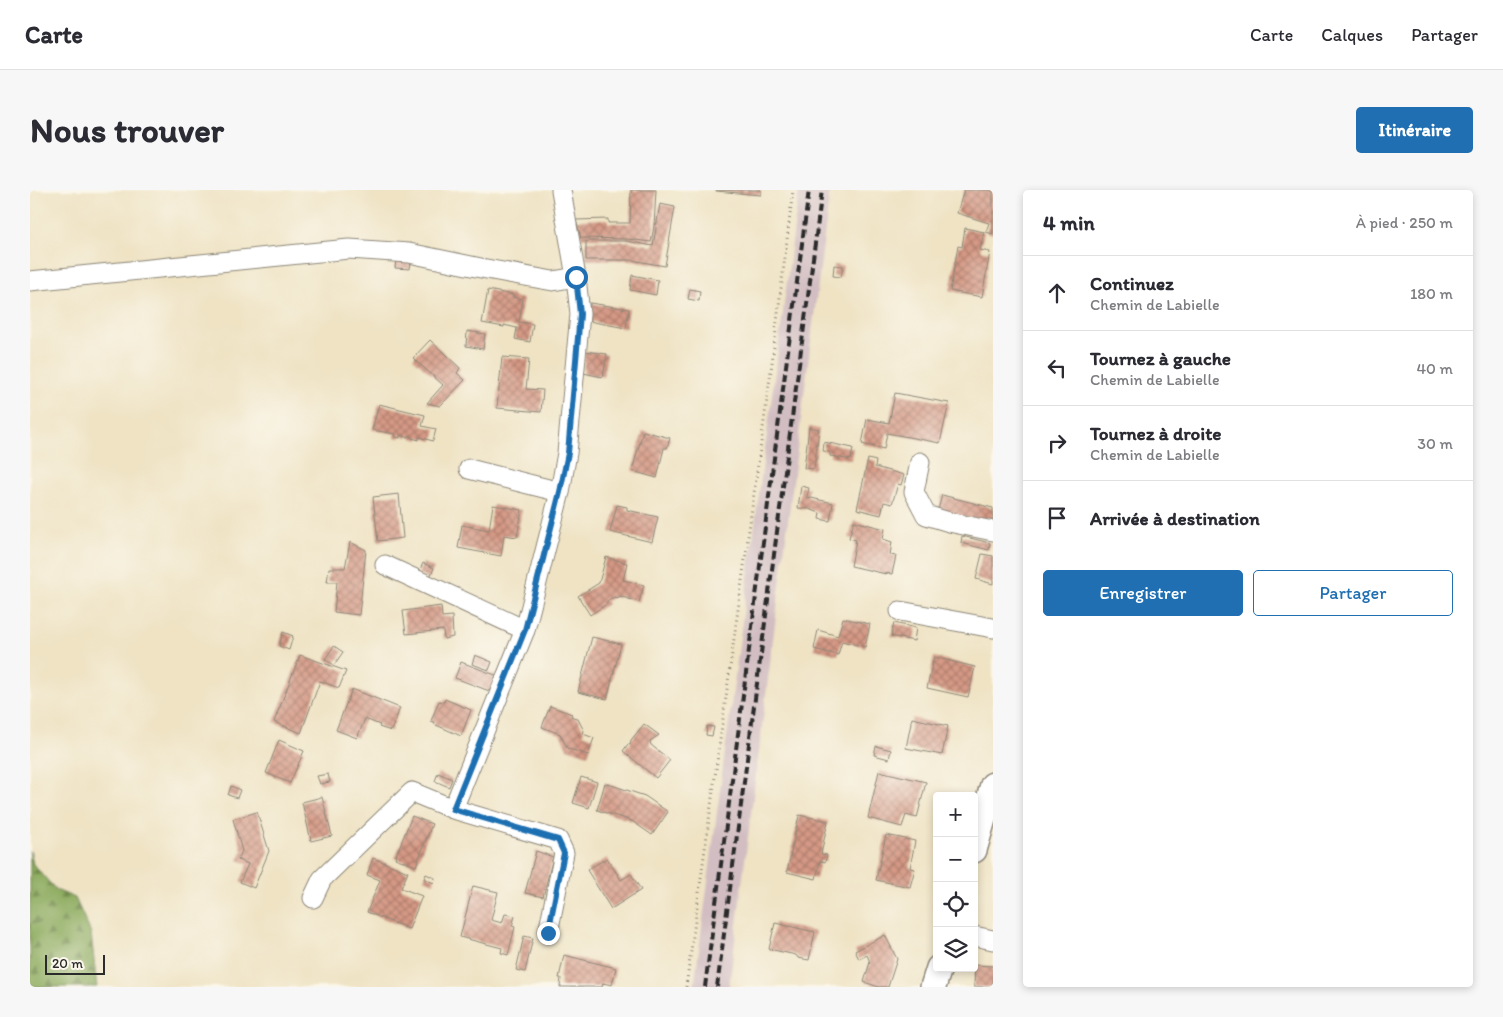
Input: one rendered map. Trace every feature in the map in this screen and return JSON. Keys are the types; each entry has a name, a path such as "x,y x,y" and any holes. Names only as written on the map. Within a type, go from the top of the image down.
{"main road":[{"path":"978,837 993,785"},
{"path":"933,987 938,972"}],"street":[{"path":"453,809 525,630 568,453 580,314 576,277 561,190"},
{"path":"30,282 349,249 409,253 480,268 553,280 576,277"},
{"path":"920,462 914,492 926,515 993,531"},
{"path":"469,469 560,492"},
{"path":"385,565 525,630"},
{"path":"900,611 993,628"},
{"path":"313,898 322,879 412,792 453,809 558,840 564,853 548,933"},
{"path":"978,937 993,940"}],"path":[{"path":"686,987 772,362 793,190"}],"shaded area":[{"path":"799,190 830,190 729,987 694,987"}],"green space":[{"path":"30,851 33,864 56,890 75,898 91,933 97,987 30,987"}],"building":[{"path":"631,190 656,190 654,227 651,242 627,239 581,238 576,220 608,219 608,223 630,223"},
{"path":"761,190 761,195 716,191"},
{"path":"964,190 993,190 993,234 986,232 989,223 957,213"},
{"path":"660,204 675,207 665,266 631,260 586,260 586,241 627,241 653,246"},
{"path":"965,228 984,232 980,250 990,252 982,297 950,291 958,246 962,247"},
{"path":"396,260 411,261 410,269 395,268"},
{"path":"834,265 843,266 841,277 833,276"},
{"path":"632,275 658,280 656,295 630,290"},
{"path":"690,289 700,291 699,301 688,299"},
{"path":"488,290 523,299 519,322 533,324 530,342 515,339 517,328 482,323"},
{"path":"590,303 629,309 626,328 588,321"},
{"path":"467,331 485,334 483,349 466,346"},
{"path":"430,340 460,368 457,373 465,380 440,406 427,403 443,385 413,358"},
{"path":"585,351 607,354 603,377 583,373"},
{"path":"502,357 529,359 526,389 543,390 541,412 497,408"},
{"path":"895,393 949,403 940,443 887,433 884,449 862,444 867,419 889,423"},
{"path":"379,404 425,415 422,426 436,429 433,441 419,437 419,440 412,438 410,435 407,437 400,435 400,438 395,437 396,434 372,430"},
{"path":"809,427 819,429 814,469 804,468"},
{"path":"643,431 670,438 667,448 664,448 657,478 632,471"},
{"path":"824,442 853,448 851,460 830,456 830,452 823,451"},
{"path":"868,459 876,461 875,467 904,475 901,485 898,484 892,504 884,502 881,515 857,509"},
{"path":"801,486 809,488 807,497 833,503 830,521 819,519 820,513 798,508"},
{"path":"399,494 403,538 378,541 373,497"},
{"path":"942,495 993,508 993,525 938,510"},
{"path":"493,505 522,510 517,537 504,535 501,556 458,548 462,525 489,530"},
{"path":"617,505 627,507 627,510 658,517 652,542 610,532"},
{"path":"854,521 885,529 883,539 892,542 890,555 896,556 892,574 851,566 856,540 849,538"},
{"path":"962,536 990,543 989,550 961,543"},
{"path":"350,542 366,550 359,615 334,612 337,582 327,582 329,568 345,568"},
{"path":"982,554 993,556 993,584 976,579"},
{"path":"606,557 627,563 623,580 644,585 639,602 619,596 619,598 614,597 590,615 578,596 599,583"},
{"path":"423,563 434,568 429,579 418,574"},
{"path":"441,606 442,617 452,616 453,637 444,639 443,630 406,634 403,611"},
{"path":"843,618 870,624 865,647 842,641 838,655 814,649 818,630 838,636"},
{"path":"894,623 916,628 914,641 891,636"},
{"path":"283,632 293,636 289,650 279,646"},
{"path":"592,637 621,644 607,699 578,692"},
{"path":"334,646 343,652 334,665 325,659"},
{"path":"300,655 346,671 339,688 320,681 301,733 274,722"},
{"path":"475,655 492,662 489,670 472,664"},
{"path":"934,657 975,667 968,697 927,688"},
{"path":"461,662 498,676 492,692 455,678"},
{"path":"352,689 400,708 391,731 365,719 357,738 336,730"},
{"path":"445,699 471,710 461,736 431,721 439,701 444,702"},
{"path":"550,706 572,714 571,716 578,719 584,731 583,734 594,738 588,755 567,748 560,734 542,727"},
{"path":"912,718 948,726 942,755 906,748"},
{"path":"644,724 659,735 650,741 651,745 670,760 656,778 623,751 628,744 630,745 631,740"},
{"path":"707,726 714,727 712,736 706,735"},
{"path":"279,740 304,751 290,783 266,773"},
{"path":"876,746 891,750 889,759 874,755"},
{"path":"879,771 926,782 917,818 906,815 902,827 868,818"},
{"path":"438,773 452,779 449,787 435,781"},
{"path":"328,774 330,782 320,784 317,776"},
{"path":"581,777 597,782 589,808 573,803"},
{"path":"605,783 645,796 668,812 652,835 632,821 597,810"},
{"path":"231,786 240,790 237,798 228,795"},
{"path":"322,797 332,836 311,841 302,802"},
{"path":"257,812 269,851 254,888 240,882 248,864 238,860 242,851 233,819"},
{"path":"799,815 828,821 821,854 827,855 825,862 820,861 816,879 787,872"},
{"path":"412,816 432,824 416,866 395,858"},
{"path":"886,835 915,841 910,868 915,869 910,887 876,880"},
{"path":"536,851 553,857 543,897 525,893"},
{"path":"373,858 408,872 401,888 422,896 409,929 367,912 380,880 367,875"},
{"path":"607,858 621,880 631,874 641,890 611,909 587,870"},
{"path":"426,874 435,878 434,883 424,879"},
{"path":"473,886 498,892 491,920 502,923 505,914 515,916 512,926 515,927 508,955 501,953 502,948 460,937"},
{"path":"775,923 815,932 809,960 769,949"},
{"path":"885,935 897,959 888,987 879,987 864,982 870,962 867,955 859,959 855,951"},
{"path":"524,936 533,938 525,972 516,970"},
{"path":"564,955 616,968 612,985 603,983 602,987 560,987 561,978 559,978"},
{"path":"978,965 993,966 993,987 974,987 975,972 978,972"}],"railway":[{"path":"705,987 809,190"},
{"path":"717,987 822,190"}],"route":[{"path":"548,933 564,853 558,840 453,809 525,630 560,492 568,453 580,314 576,277"}]}
